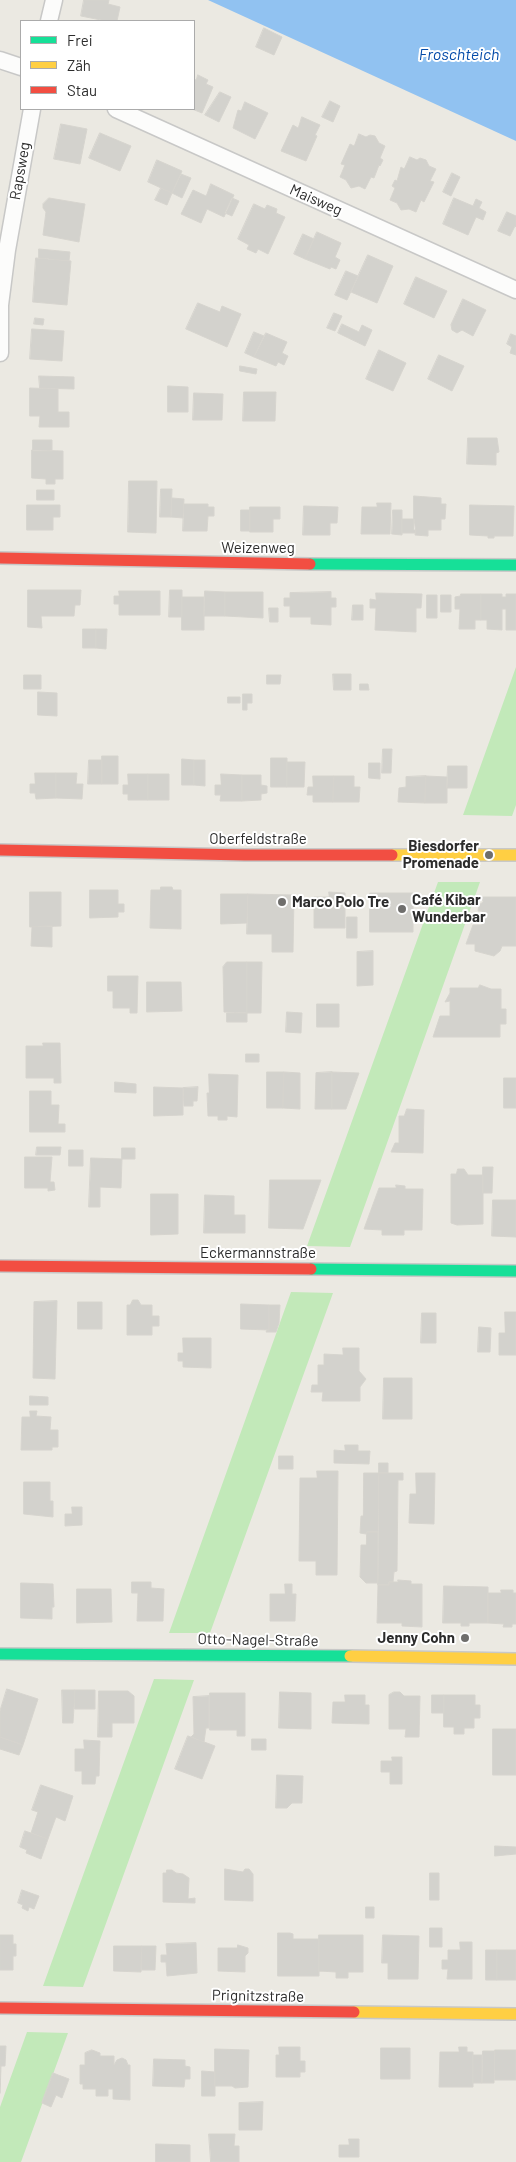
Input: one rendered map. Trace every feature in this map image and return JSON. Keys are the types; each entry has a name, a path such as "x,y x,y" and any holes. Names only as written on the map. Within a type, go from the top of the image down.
{"street":[{"path":"50,20 54,0"},
{"path":"0,60 20,67"},
{"name":"Rapsweg","path":"0,353 0,305 14,205 32,110"},
{"name":"Maisweg","path":"118,110 516,290"},
{"name":"Weizenweg","path":"0,558 516,565"},
{"name":"Oberfeldstraße","path":"0,850 245,855 516,855"},
{"name":"Eckermannstraße","path":"0,1266 516,1272"},
{"name":"Otto-Nagel-Straße","path":"0,1654 202,1654 516,1659"},
{"name":"Prignitzstraße","path":"0,2008 516,2014"}],"green space":[{"path":"516,667 516,805 512,816 463,815"},
{"path":"438,882 480,882 350,1247 307,1246"},
{"path":"291,1292 333,1293 210,1633 169,1633"},
{"path":"154,1679 194,1680 83,1987 43,1986"},
{"path":"27,2032 68,2033 21,2162 0,2162 0,2107"}],"water":[{"name":"Froschteich","path":"208,0 516,0 516,141"}],"building":[{"path":"84,0 109,0 108,4 120,7 117,20 101,20 81,16"},
{"path":"264,28 282,37 274,55 256,47"},
{"path":"198,75 208,80 206,84 213,87 202,113 194,110"},
{"path":"220,92 231,97 219,122 205,115"},
{"path":"330,101 340,106 333,122 322,117"},
{"path":"245,102 268,113 255,139 233,128 238,110 241,111"},
{"path":"302,117 320,125 306,161 281,151 293,125 298,128"},
{"path":"61,124 87,129 80,164 54,159"},
{"path":"100,133 131,146 120,171 89,158"},
{"path":"359,134 366,137 370,135 375,136 379,143 385,146 380,158 383,160 374,178 371,177 365,189 359,186 351,188 346,180 340,177 345,165 341,164 350,144 354,146"},
{"path":"410,157 417,160 420,158 426,160 429,166 436,169 430,181 434,182 424,202 421,200 416,212 409,209 401,210 397,203 390,200 395,188 392,186 395,180 397,181 401,167 404,169"},
{"path":"157,160 182,171 172,193 148,182"},
{"path":"452,173 460,177 451,196 443,192"},
{"path":"181,174 191,178 182,198 172,193"},
{"path":"211,184 234,195 224,217 207,209 201,223 181,214 193,190 206,196"},
{"path":"161,188 172,193 167,205 155,200"},
{"path":"49,198 85,204 79,242 43,235 46,212 43,204"},
{"path":"232,198 239,201 232,216 225,213"},
{"path":"454,198 473,206 476,199 482,202 479,208 486,212 483,220 476,217 468,235 443,224"},
{"path":"254,204 265,209 267,205 277,209 276,213 285,217 268,254 258,249 256,253 247,249 249,245 238,239"},
{"path":"507,212 516,216 516,227 510,236 498,231"},
{"path":"317,232 341,243 335,257 340,260 336,269 331,267 330,269 305,259"},
{"path":"303,234 314,239 305,259 294,254"},
{"path":"39,249 70,252 69,261 39,258"},
{"path":"368,255 393,266 377,303 351,292"},
{"path":"36,258 71,261 67,305 33,302"},
{"path":"346,271 358,276 347,300 335,295"},
{"path":"416,277 447,291 434,318 404,304"},
{"path":"463,299 486,310 473,336 462,330 457,333 452,330 451,325"},
{"path":"198,303 220,312 222,306 241,314 227,347 186,329"},
{"path":"334,313 342,316 335,331 327,328"},
{"path":"35,318 44,319 43,325 34,324"},
{"path":"342,324 359,332 362,325 372,330 365,346 338,333"},
{"path":"32,329 64,331 62,361 30,359"},
{"path":"254,332 264,336 254,357 245,353"},
{"path":"266,333 287,342 282,353 288,356 284,365 278,362 276,366 254,357"},
{"path":"511,334 516,336 516,355 510,353 512,347 507,344"},
{"path":"379,350 406,363 393,391 366,379"},
{"path":"439,355 464,366 452,391 428,379"},
{"path":"240,366 257,369 256,374 240,371"},
{"path":"39,376 74,377 74,389 40,388"},
{"path":"168,386 188,387 188,412 168,412"},
{"path":"30,388 58,389 58,412 69,412 69,427 39,427 40,416 30,416"},
{"path":"244,392 276,392 275,421 243,421"},
{"path":"194,393 223,394 222,420 193,420"},
{"path":"468,438 497,438 499,452 496,453 496,465 467,464"},
{"path":"33,440 52,440 52,451 33,451"},
{"path":"32,450 63,451 63,479 55,479 55,484 46,484 46,479 32,478"},
{"path":"129,481 157,481 156,533 128,532"},
{"path":"161,489 172,489 171,517 160,517"},
{"path":"37,490 54,490 54,500 37,500"},
{"path":"414,496 441,498 441,504 446,504 445,519 441,519 441,530 428,530 428,536 415,535"},
{"path":"172,498 184,499 183,518 171,517"},
{"path":"377,503 391,503 390,534 361,534 362,507 377,507"},
{"path":"184,504 208,504 208,507 214,507 214,516 208,516 207,531 183,531"},
{"path":"27,505 60,505 60,517 53,517 53,530 27,530"},
{"path":"470,505 514,506 513,536 494,536 494,538 488,538 488,536 470,535"},
{"path":"304,506 338,507 337,523 330,523 330,535 303,535"},
{"path":"250,507 280,507 280,519 273,519 273,532 250,532"},
{"path":"241,510 250,510 250,531 241,531"},
{"path":"393,510 402,510 402,535 392,534"},
{"path":"402,519 414,519 416,533 402,533"},
{"path":"28,590 81,590 80,605 75,605 74,616 41,616 42,628 28,627"},
{"path":"170,590 182,590 182,617 169,617"},
{"path":"119,591 160,591 160,615 119,615 119,604 114,604 114,596 119,596"},
{"path":"205,591 225,592 225,616 204,616"},
{"path":"225,592 263,592 263,618 225,616"},
{"path":"331,592 331,598 336,598 336,607 331,607 331,625 311,624 311,617 290,617 290,606 284,606 284,598 290,598 290,593"},
{"path":"376,593 422,594 421,608 416,608 416,632 375,630 376,608 370,608 370,599 376,600"},
{"path":"461,594 481,594 481,620 475,620 475,629 459,629 460,609 455,609 455,597"},
{"path":"481,594 502,594 502,597 506,597 506,594 516,594 516,630 506,630 506,609 502,609 502,630 487,629 487,620 481,620"},
{"path":"427,595 437,595 437,618 427,618"},
{"path":"441,595 451,595 451,612 441,612"},
{"path":"182,597 204,597 204,630 182,630"},
{"path":"353,605 363,605 363,620 352,620"},
{"path":"269,608 278,608 278,622 270,622"},
{"path":"83,629 96,629 96,648 83,648"},
{"path":"96,629 107,629 106,649 96,648"},
{"path":"333,674 351,674 351,690 334,690"},
{"path":"24,675 41,675 41,689 24,689"},
{"path":"267,675 281,675 280,684 267,684"},
{"path":"360,684 368,684 369,690 360,690"},
{"path":"38,692 57,693 57,716 38,715"},
{"path":"243,694 252,694 252,703 247,703 247,710 243,710"},
{"path":"228,697 240,697 240,703 228,703"},
{"path":"383,749 392,749 391,773 382,773"},
{"path":"102,756 118,756 118,784 102,784"},
{"path":"271,758 287,758 287,787 271,787"},
{"path":"182,759 194,760 194,785 182,785"},
{"path":"89,760 102,760 102,784 88,784"},
{"path":"194,760 205,760 205,786 194,785"},
{"path":"287,762 305,762 304,787 287,787"},
{"path":"369,763 380,763 380,779 369,778"},
{"path":"448,766 467,766 467,788 447,788"},
{"path":"35,773 56,773 56,798 36,799 35,793 30,793 30,784 35,784"},
{"path":"56,773 77,773 76,784 83,784 82,799 56,798"},
{"path":"128,774 148,774 148,800 128,800 128,794 123,794 123,785 128,785"},
{"path":"148,774 169,774 169,800 148,800"},
{"path":"221,774 242,775 242,801 220,801 221,795 215,795 215,785 221,785"},
{"path":"242,775 261,775 261,785 267,786 267,793 261,794 261,800 242,801"},
{"path":"313,776 334,776 333,802 313,802 313,795 307,795 308,787 313,787"},
{"path":"334,776 354,776 354,787 360,787 359,802 333,802"},
{"path":"426,776 447,777 447,803 425,803"},
{"path":"426,776 425,803 398,802 399,788 406,787 406,777"},
{"path":"161,887 172,887 173,890 181,890 181,929 150,928 151,890 160,890"},
{"path":"90,890 118,890 118,904 124,904 124,912 118,912 118,917 90,918"},
{"path":"30,892 61,892 61,926 30,927"},
{"path":"329,892 345,893 345,928 314,928 314,897 329,897"},
{"path":"370,893 413,893 413,932 370,932"},
{"path":"221,894 248,894 247,923 221,924"},
{"path":"248,894 294,895 293,952 272,952 272,934 247,934"},
{"path":"482,897 516,897 516,946 502,946 500,951 494,956 475,951 475,944 466,944 473,925 482,925 482,911 478,911 479,905 483,902"},
{"path":"347,917 357,917 357,938 347,938"},
{"path":"52,926 52,947 31,946 32,927"},
{"path":"373,951 373,985 357,986 357,952"},
{"path":"227,962 247,962 247,1013 224,1012 223,967"},
{"path":"247,962 262,962 261,1013 247,1013"},
{"path":"108,976 138,976 137,1013 130,1013 130,1008 113,1008 113,991 108,991"},
{"path":"147,982 181,982 182,1011 147,1012"},
{"path":"480,985 491,989 501,989 501,1009 506,1009 506,1024 500,1024 500,1037 433,1037 440,1016 450,1016 450,1001 445,1002 450,993 450,988 478,988"},
{"path":"317,1004 339,1004 339,1027 317,1027"},
{"path":"287,1012 302,1013 301,1033 286,1032"},
{"path":"227,1013 247,1013 247,1022 227,1022"},
{"path":"43,1043 60,1043 61,1083 54,1083 54,1078 26,1078 26,1046 43,1046"},
{"path":"246,1054 259,1054 259,1062 246,1062"},
{"path":"267,1072 284,1072 283,1108 267,1108"},
{"path":"284,1072 300,1073 300,1109 283,1108"},
{"path":"332,1072 332,1109 315,1109 316,1073"},
{"path":"332,1072 359,1073 346,1109 332,1109"},
{"path":"209,1074 238,1075 237,1117 227,1116 227,1120 218,1120 218,1116 208,1116 207,1093 209,1093"},
{"path":"504,1078 516,1078 516,1108 504,1108"},
{"path":"115,1082 136,1084 136,1093 115,1092"},
{"path":"154,1087 183,1088 183,1115 154,1116"},
{"path":"198,1087 197,1101 193,1101 193,1106 184,1106 183,1088"},
{"path":"30,1091 51,1091 51,1105 59,1105 58,1124 65,1124 65,1132 30,1132"},
{"path":"407,1109 424,1110 423,1153 391,1152 395,1143 399,1143 399,1116 404,1116"},
{"path":"37,1147 61,1147 60,1155 36,1155"},
{"path":"122,1148 135,1148 135,1159 122,1159"},
{"path":"69,1150 83,1150 83,1166 69,1166"},
{"path":"25,1157 52,1157 50,1182 54,1182 55,1190 48,1191 48,1188 25,1188"},
{"path":"91,1158 122,1159 121,1188 100,1187 100,1207 89,1207"},
{"path":"483,1167 493,1167 492,1193 483,1193"},
{"path":"458,1169 464,1169 468,1175 483,1175 483,1224 457,1225 451,1223 451,1174 456,1174"},
{"path":"270,1180 321,1180 303,1229 269,1228"},
{"path":"396,1185 405,1186 405,1189 423,1189 422,1230 404,1230 404,1235 382,1235 382,1230 364,1229 379,1188 396,1188"},
{"path":"151,1194 178,1194 178,1234 151,1235"},
{"path":"205,1195 234,1196 234,1215 245,1215 245,1233 204,1233"},
{"path":"493,1200 516,1200 516,1237 492,1236"},
{"path":"133,1300 138,1300 141,1305 152,1305 152,1316 159,1316 159,1326 152,1326 152,1335 127,1335 127,1305 130,1305"},
{"path":"57,1301 55,1379 33,1378 34,1302"},
{"path":"78,1302 102,1302 102,1329 78,1329"},
{"path":"241,1304 269,1305 269,1330 241,1329"},
{"path":"269,1305 280,1305 279,1323 276,1332 266,1332 269,1330"},
{"path":"505,1312 516,1312 516,1355 499,1355 499,1333 505,1333"},
{"path":"422,1313 436,1313 436,1343 421,1343"},
{"path":"479,1327 491,1328 490,1352 478,1352"},
{"path":"183,1338 211,1338 211,1368 183,1367 183,1361 178,1361 178,1353 183,1353"},
{"path":"343,1348 359,1348 359,1371 366,1379 360,1387 360,1401 322,1401 323,1392 311,1392 312,1385 318,1385 318,1365 324,1365 324,1354 343,1355"},
{"path":"384,1378 412,1378 412,1419 383,1419"},
{"path":"30,1396 48,1397 48,1405 30,1405"},
{"path":"30,1411 37,1411 36,1416 51,1417 50,1430 58,1430 58,1447 52,1447 52,1450 21,1450 22,1417 30,1417"},
{"path":"345,1445 358,1445 358,1451 370,1451 369,1464 334,1463 334,1450 345,1451"},
{"path":"279,1456 293,1456 293,1469 279,1469"},
{"path":"379,1463 388,1463 388,1473 379,1473"},
{"path":"317,1471 338,1471 337,1575 316,1575 316,1561 299,1561 300,1478 317,1478"},
{"path":"364,1473 379,1473 378,1532 367,1532 366,1534 360,1533 361,1516 363,1516"},
{"path":"379,1473 403,1473 403,1480 398,1480 397,1571 394,1572 393,1582 389,1582 389,1585 378,1585"},
{"path":"416,1473 435,1473 434,1524 409,1523 410,1494 416,1494"},
{"path":"24,1482 50,1482 50,1501 53,1501 53,1517 24,1514"},
{"path":"72,1507 82,1507 82,1525 65,1526 65,1514 72,1514"},
{"path":"367,1532 378,1532 378,1583 366,1583 360,1577 361,1545 366,1545"},
{"path":"398,1580 411,1581 411,1584 422,1584 422,1627 402,1626 402,1623 377,1623 378,1585 389,1585 389,1582 398,1582"},
{"path":"132,1582 151,1582 151,1588 164,1589 163,1621 137,1621 138,1593 132,1593"},
{"path":"21,1583 53,1584 54,1607 52,1607 52,1619 21,1618"},
{"path":"285,1584 292,1584 292,1594 296,1594 295,1621 270,1621 270,1594 285,1594"},
{"path":"444,1586 488,1587 488,1623 469,1623 469,1626 461,1626 461,1623 443,1623"},
{"path":"77,1589 111,1589 112,1622 77,1623"},
{"path":"501,1590 513,1590 513,1593 516,1593 516,1624 512,1624 512,1627 503,1627 504,1624 488,1623 488,1593 501,1593"},
{"path":"7,1689 38,1699 23,1745 0,1737 0,1711"},
{"path":"62,1690 75,1690 73,1723 63,1723"},
{"path":"75,1690 95,1690 95,1709 75,1709"},
{"path":"99,1691 128,1691 134,1696 134,1723 112,1723 112,1737 98,1737"},
{"path":"280,1692 311,1693 311,1729 279,1728"},
{"path":"394,1692 400,1692 404,1696 420,1696 419,1737 405,1737 406,1729 389,1729 389,1695"},
{"path":"210,1693 245,1693 245,1736 237,1736 237,1730 210,1730"},
{"path":"345,1695 365,1695 365,1705 369,1705 369,1724 332,1723 333,1702 345,1702"},
{"path":"432,1695 444,1695 444,1713 432,1713"},
{"path":"444,1695 475,1695 475,1705 480,1705 480,1718 474,1718 474,1728 464,1728 464,1734 454,1734 454,1727 444,1727"},
{"path":"209,1696 209,1728 206,1728 204,1742 191,1737 194,1734 193,1697"},
{"path":"493,1729 516,1729 516,1775 493,1775"},
{"path":"188,1736 215,1746 202,1779 175,1769"},
{"path":"0,1737 23,1745 19,1755 0,1749"},
{"path":"252,1739 266,1739 266,1750 252,1750"},
{"path":"84,1740 100,1741 99,1776 96,1776 95,1784 82,1784 82,1771 75,1771 75,1749 84,1749"},
{"path":"392,1757 402,1757 402,1784 390,1784 390,1772 381,1772 381,1761 392,1761"},
{"path":"277,1775 303,1776 302,1803 292,1803 287,1808 276,1808"},
{"path":"41,1785 73,1796 65,1821 56,1817 48,1839 31,1833 38,1812 32,1810"},
{"path":"25,1831 48,1839 41,1859 26,1853 27,1850 20,1847"},
{"path":"495,1846 516,1847 516,1854 495,1856"},
{"path":"225,1869 243,1872 245,1869 249,1869 253,1874 253,1901 225,1900"},
{"path":"167,1870 183,1874 189,1878 188,1899 195,1898 195,1903 163,1902 163,1873 166,1873"},
{"path":"430,1873 439,1873 439,1900 430,1900"},
{"path":"22,1890 39,1896 34,1909 29,1907 28,1911 22,1908 23,1905 18,1903"},
{"path":"366,1907 374,1907 374,1918 366,1918"},
{"path":"430,1928 442,1928 442,1947 430,1947"},
{"path":"278,1933 293,1934 293,1939 319,1939 319,1976 278,1976"},
{"path":"0,1935 13,1935 13,1944 16,1944 16,1956 13,1956 13,1970 0,1970"},
{"path":"319,1935 363,1935 363,1972 348,1972 348,1978 336,1978 336,1972 319,1971"},
{"path":"383,1935 419,1936 418,1979 388,1979 388,1963 382,1963"},
{"path":"460,1942 472,1942 472,1979 447,1979 448,1969 442,1969 442,1960 448,1960 448,1950 460,1950"},
{"path":"196,1943 197,1973 167,1976 166,1962 161,1962 161,1955 167,1955 166,1944"},
{"path":"238,1945 248,1948 248,1953 245,1956 245,1972 218,1971 218,1948 237,1948"},
{"path":"114,1946 142,1946 141,1972 114,1971"},
{"path":"142,1946 156,1946 155,1970 141,1970"},
{"path":"486,1950 497,1950 497,1980 486,1980"},
{"path":"497,1950 516,1950 516,1980 497,1980"},
{"path":"0,2046 6,2046 5,2066 1,2066 0,2093"},
{"path":"279,2047 300,2047 300,2061 305,2061 305,2072 300,2072 300,2077 276,2077 276,2055 279,2055"},
{"path":"459,2047 467,2047 467,2052 473,2052 473,2087 439,2087 440,2052 459,2052"},
{"path":"381,2048 410,2048 410,2079 381,2079"},
{"path":"215,2049 249,2050 248,2087 215,2086"},
{"path":"92,2050 100,2053 100,2056 114,2056 114,2065 117,2060 122,2058 130,2065 130,2100 113,2099 113,2089 108,2089 108,2096 96,2096 96,2089 83,2089 83,2084 80,2084 80,2065 85,2065 85,2053"},
{"path":"495,2050 516,2050 516,2080 495,2080"},
{"path":"483,2051 495,2051 494,2083 482,2083"},
{"path":"473,2055 482,2055 482,2083 473,2083"},
{"path":"154,2059 185,2060 185,2066 190,2067 190,2079 185,2079 184,2087 153,2086"},
{"path":"202,2071 215,2072 215,2096 202,2096"},
{"path":"53,2073 69,2079 62,2098 56,2095 51,2107 42,2103"},
{"path":"263,2102 262,2130 239,2130 239,2103"},
{"path":"209,2134 235,2134 234,2146 239,2146 239,2162 211,2162"},
{"path":"349,2139 359,2139 359,2157 339,2157 339,2145 349,2145"},
{"path":"156,2144 190,2145 190,2162 156,2162"}],"traffic: fast":[{"path":"310,564 516,565"},
{"path":"311,1269 516,1271"},
{"path":"0,1654 350,1656"}],"traffic: slow":[{"path":"392,855 516,855"},
{"path":"350,1656 516,1659"},
{"path":"354,2012 516,2014"}],"traffic: jam":[{"path":"0,558 310,564"},
{"path":"0,850 245,855 392,855"},
{"path":"0,1266 311,1269"},
{"path":"0,2008 354,2012"}],"place":[{"name":"Biesdorfer Promenade","path":"489,855"},
{"name":"Marco Polo Tre","path":"282,902"},
{"name":"Café Kibar Wunderbar","path":"402,909"},
{"name":"Jenny Cohn","path":"465,1638"}]}
